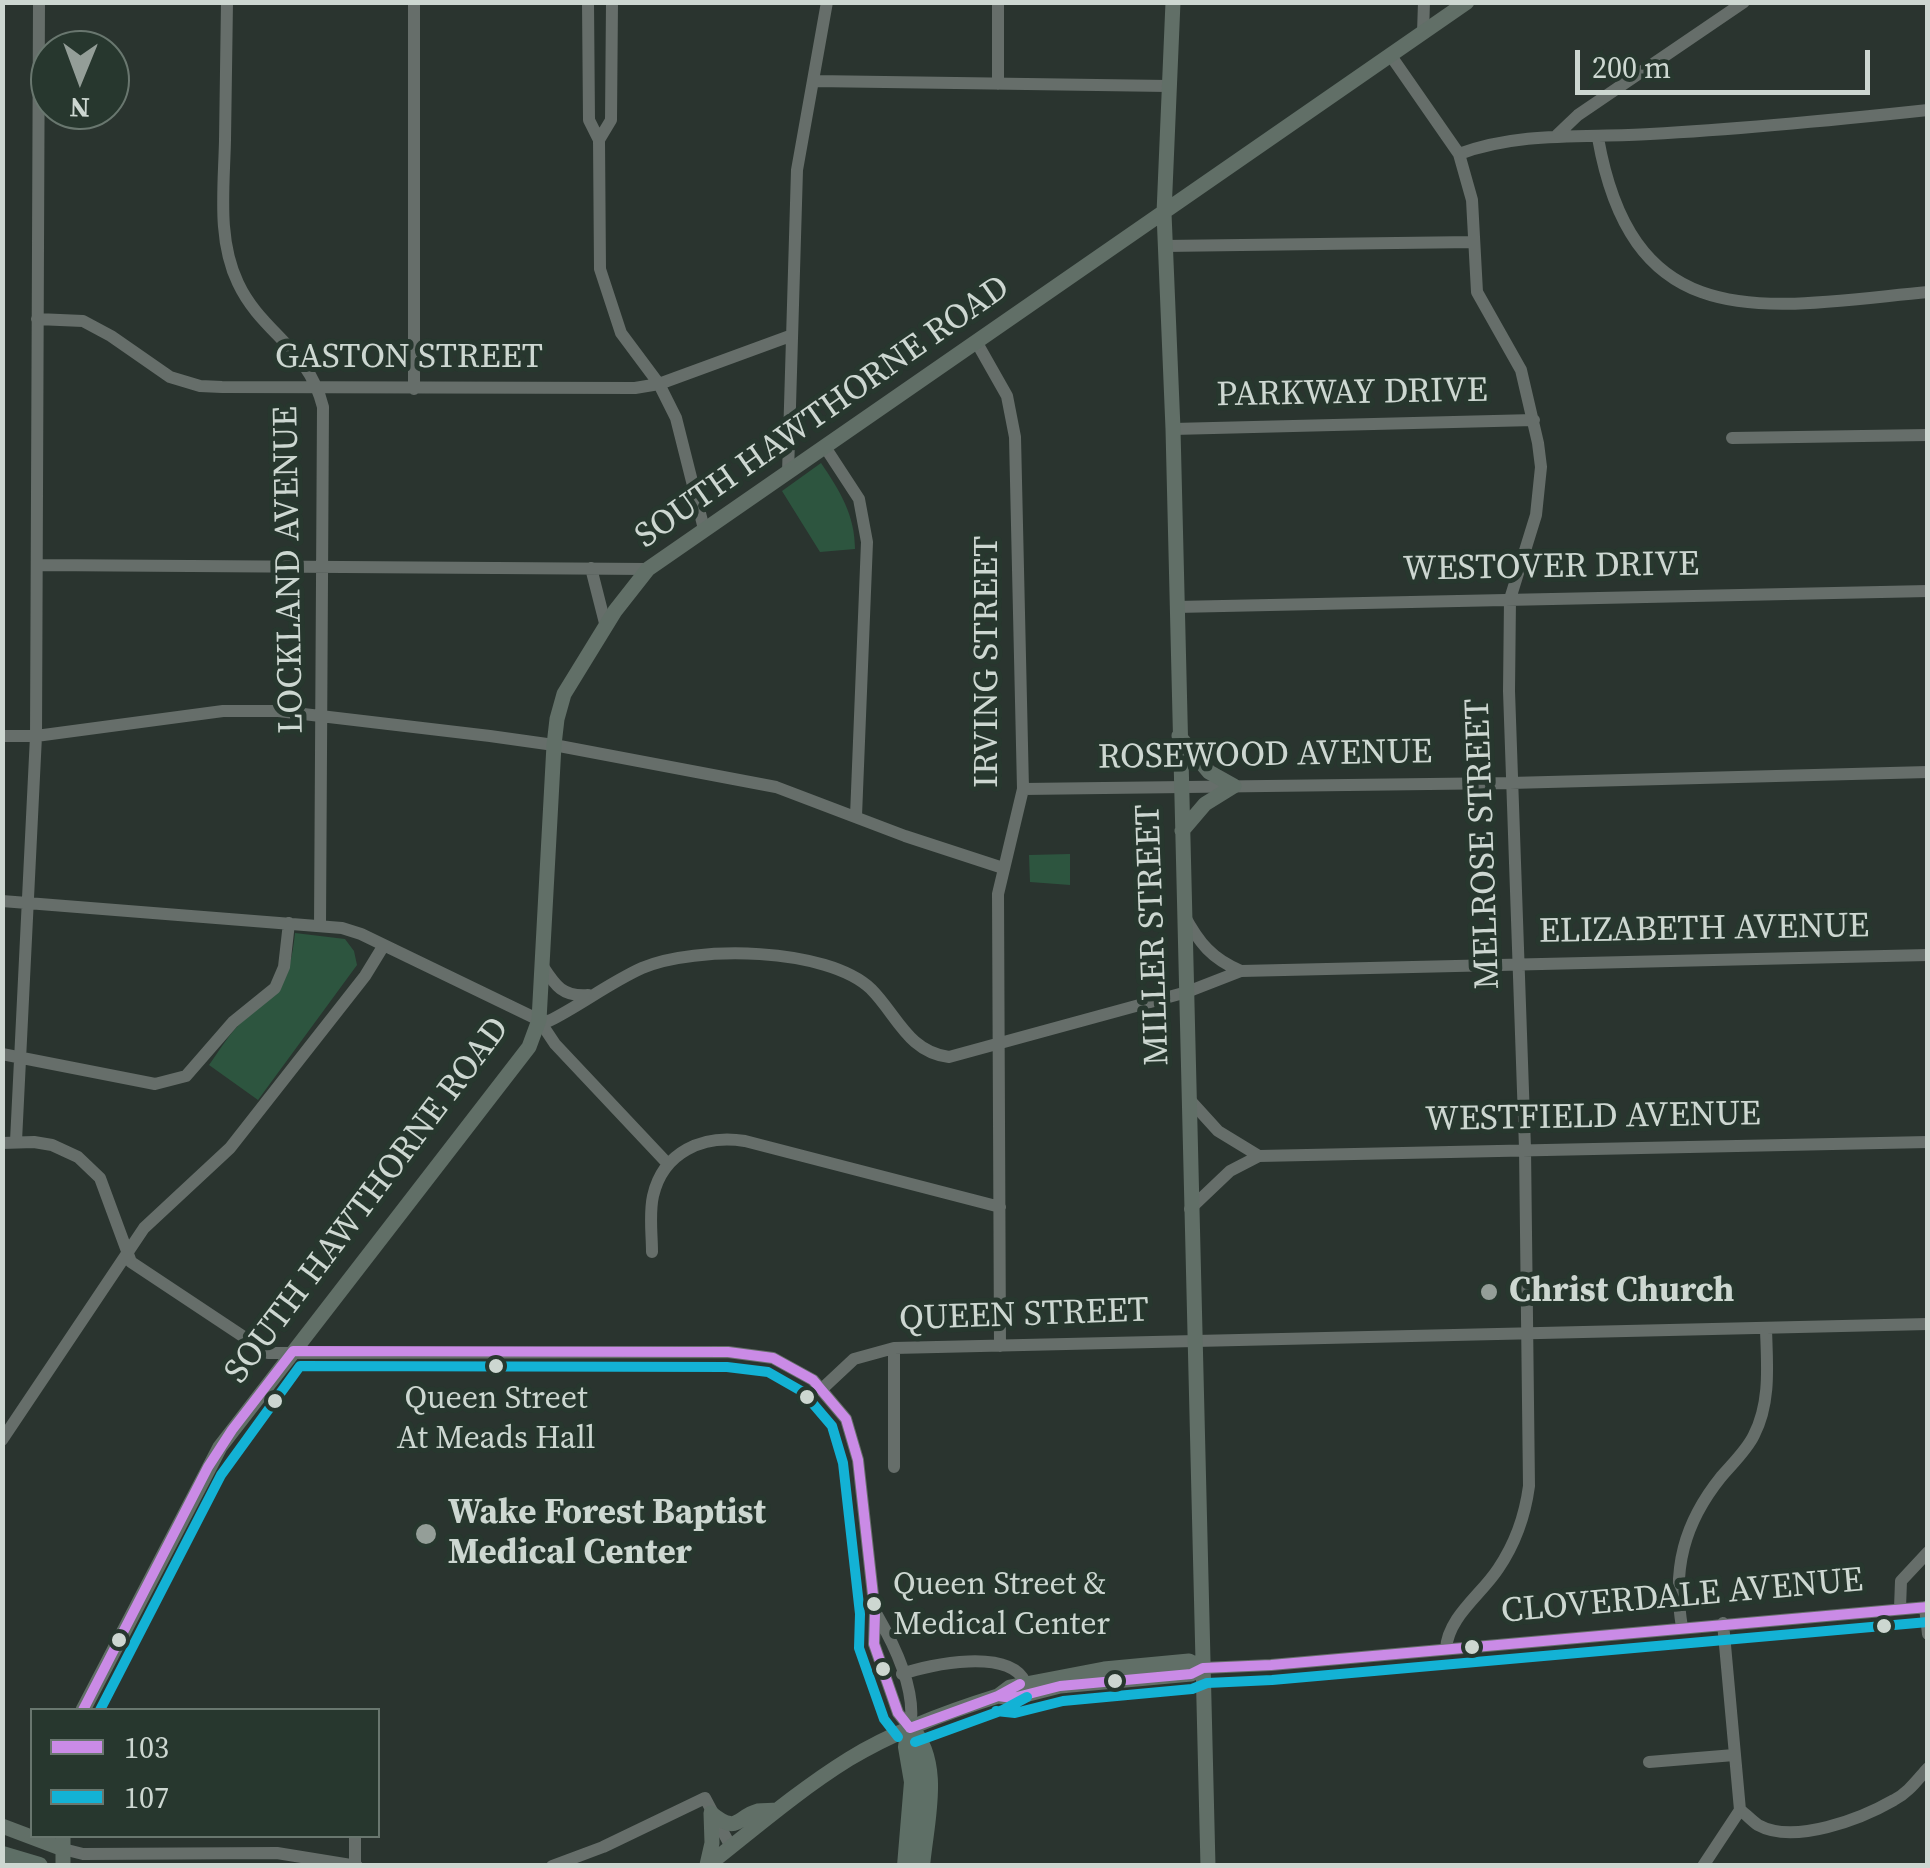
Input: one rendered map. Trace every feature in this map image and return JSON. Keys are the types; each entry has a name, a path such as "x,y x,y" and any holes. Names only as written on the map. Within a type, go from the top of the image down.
{"highway":[{"path":"906,1866 913,1782 906,1747 910,1728"},
{"path":"910,1728 922,1741 928,1770 922,1866"},
{"path":"2,1855 39,1866"}],"main road":[{"name":"MILLER STREET","path":"1172,2 1164,250 1173,429 1208,1866"},
{"name":"SOUTH HAWTHORNE ROAD","path":"83,1708 208,1467 232,1430 522,1059 539,1020 554,744 564,694 648,568 1467,2"},
{"path":"1165,178 1196,190"},
{"path":"1131,235 1164,250"},
{"path":"1179,736 1209,772 1234,786 1205,804 1182,831"},
{"name":"CLOVERDALE AVENUE","path":"707,1865 851,1758 910,1728 998,1696 1010,1687 1188,1660 1203,1668"},
{"name":"CLOVERDALE AVENUE","path":"998,1696 1013,1698 1060,1686 1191,1674 1203,1668"},
{"path":"1163,1677 1192,1689 1205,1715"},
{"path":"708,1805 728,1823 737,1824 756,1812 777,1810"},
{"path":"707,1865 712,1842 708,1805"},
{"path":"2,1826 30,1837"},
{"path":"32,1838 63,1850"}],"street":[{"path":"39,2 36,736 21,1058 9,1142 52,1145 78,1157 100,1178 131,1262 268,1353 728,1352 774,1358 823,1388 846,1419 858,1460 876,1612 874,1644 898,1713 910,1728"},
{"name":"LOCKLAND AVENUE","path":"227,2 224,214 230,261 244,295 259,316 299,356 318,387 323,408 320,926"},
{"path":"414,2 414,389"},
{"path":"588,2 588,120 600,140"},
{"path":"612,2 610,120 600,140 598,252 605,291 622,333 659,384 682,438 704,529"},
{"path":"788,473 797,170 826,2"},
{"path":"998,2 998,84"},
{"path":"1423,33 1424,2"},
{"path":"1557,135 1578,116 1744,2"},
{"name":"MELROSE STREET","path":"1390,56 1459,154 1472,200 1477,292 1521,370 1541,466 1536,514 1510,599 1510,783 1525,1148 1530,1463 1519,1530 1498,1569 1452,1626 1446,1649"},
{"path":"814,81 1168,86"},
{"path":"1459,154 1502,141 1557,135 1598,138 1744,129 1928,110"},
{"path":"1598,138 1608,186 1631,235 1661,268 1704,294 1756,304 1928,292"},
{"path":"1164,250 1474,242"},
{"name":"GASTON STREET","path":"37,319 70,319 96,327 182,382 222,387 634,388 659,384 790,336"},
{"name":"IRVING STREET","path":"977,342 1007,396 1015,437 1023,789 998,894 1000,1346"},
{"name":"PARKWAY DRIVE","path":"1173,429 1534,420"},
{"path":"1732,438 1928,435"},
{"path":"825,447 859,500 867,542 856,816"},
{"path":"38,565 648,568"},
{"path":"591,568 606,627"},
{"name":"WESTOVER DRIVE","path":"1176,607 1928,591"},
{"path":"2,736 36,736 223,711 322,715 554,744 776,786 1003,868"},
{"name":"ROSEWOOD AVENUE","path":"1023,789 1510,783 1928,772"},
{"path":"2,900 320,926 360,934 539,1020 568,1058 668,1164"},
{"path":"1184,914 1196,938 1214,958 1241,971"},
{"path":"2,1054 155,1084 186,1076 233,1022 275,988 284,967 290,924"},
{"path":"2,1440 144,1228 230,1148 365,976 384,945"},
{"name":"ELIZABETH AVENUE","path":"539,1020 548,1021 566,1012 645,966 688,955 783,957 826,967 863,983 927,1052 958,1056 1186,992 1241,971 1928,955"},
{"path":"542,965 561,992 590,995"},
{"path":"1188,1098 1218,1131 1259,1156 1230,1172 1190,1209"},
{"path":"652,1252 653,1196 668,1164 699,1142 728,1138 1000,1207"},
{"name":"WESTFIELD AVENUE","path":"1259,1156 1928,1142"},
{"name":"QUEEN STREET","path":"823,1388 854,1359 894,1348 1928,1324"},
{"path":"1682,1627 1677,1584 1684,1541 1704,1500 1754,1436 1767,1388 1766,1329"},
{"path":"894,1348 894,1468"},
{"path":"1900,1608 1901,1581 1928,1552"},
{"path":"1926,1607 1928,1634"},
{"name":"CLOVERDALE AVENUE","path":"1203,1668 1926,1607"},
{"path":"876,1612 891,1639 914,1706 910,1728"},
{"path":"1703,1866 1740,1810 1723,1624"},
{"path":"902,1674 951,1663 990,1663 1016,1670 1025,1682"},
{"path":"1650,1762 1734,1755"},
{"path":"1740,1810 1760,1826 1790,1832 1826,1828 1894,1800 1928,1768"},
{"path":"552,1866 708,1805 731,1847"},
{"path":"63,1850 82,1854 277,1853 356,1865 356,1838"}],"green space":[{"path":"821,463 845,504 855,549 820,552 782,491"},
{"path":"1070,854 1070,885 1030,882 1029,855"},
{"path":"295,933 345,939 354,951 357,965 258,1100 209,1065 234,1030 281,983 290,963"}],"transit line":[{"name":"103","path":"84,1708 208,1467 293,1351 728,1352 773,1358 813,1380 846,1419 858,1460 875,1613 874,1644 898,1713 910,1728"},
{"name":"107","path":"101,1708 221,1475 300,1366 727,1367 768,1372 803,1392 832,1426 843,1463 860,1614 859,1648 884,1719 898,1737"},
{"name":"103","path":"998,1696 1013,1698 1060,1686 1191,1674 1203,1668 1928,1607"},
{"name":"107","path":"996,1711 1015,1713 1063,1701 1192,1689 1207,1683 1928,1622"},
{"name":"103","path":"910,1728 1020,1684"},
{"name":"107","path":"915,1742 1003,1710 1027,1697"}],"place":[{"name":"Christ Church","path":"1489,1292"},
{"name":"Queen Street At Meads Hall","path":"496,1366"},
{"name":"Wake Forest Baptist Medical Center","path":"426,1534"},
{"name":"Queen Street & Medical Center","path":"874,1604"}]}
